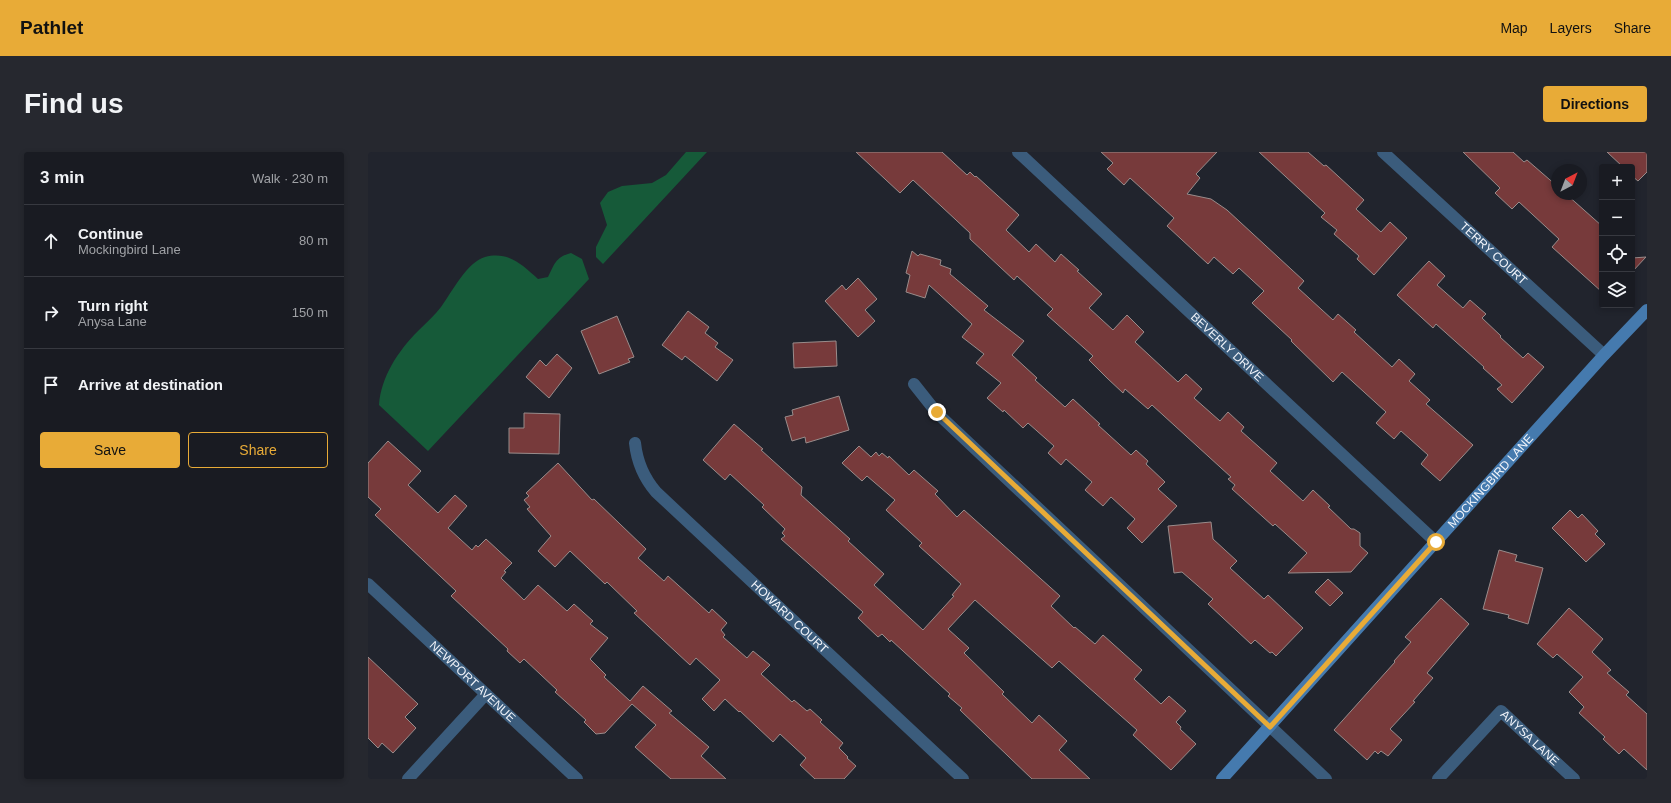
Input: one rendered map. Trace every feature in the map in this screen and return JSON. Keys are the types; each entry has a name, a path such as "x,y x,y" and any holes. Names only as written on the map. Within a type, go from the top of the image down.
{"street":[{"name":"BEVERLY DRIVE","path":"1018,152 1436,542"},
{"name":"TERRY COURT","path":"1383,152 1604,355"},
{"name":"MOCKINGBIRD LANE","path":"1222,779 1604,355 1647,310"},
{"path":"914,384 922,396 937,412 1326,779"},
{"name":"HOWARD COURT","path":"635,443 636,455 641,470 656,492 963,779"},
{"name":"NEWPORT AVENUE","path":"368,584 577,779"},
{"path":"408,779 486,694"},
{"name":"ANYSA LANE","path":"1438,779 1501,711 1574,779"}],"green space":[{"path":"686,152 707,152 603,264 596,257 596,247 607,225 600,203 608,192 622,186 652,183 666,175"},
{"path":"571,253 582,259 589,279 428,451 379,405 383,384 397,356 439,310 460,278 478,260 485,257 494,256 508,258 521,264 538,279 548,277 554,264 562,256"}],"building":[{"path":"856,152 942,152 967,175 970,172 975,177 976,176 1019,215 1006,230 1029,252 1036,244 1055,262 1061,254 1079,270 1077,271 1102,294 1089,308 1113,330 1127,315 1144,332 1135,342 1178,382 1186,374 1202,389 1194,398 1220,421 1228,412 1244,427 1241,431 1277,463 1270,471 1303,501 1313,490 1351,529 1354,529 1360,533 1360,546 1368,553 1351,572 1288,573 1307,553 1275,524 1273,526 1232,489 1235,485 1228,479 1231,477 1152,405 1148,409 1125,389 1123,393 1089,360 1093,356 1047,315 1053,309 1017,276 1014,280 970,239 970,233 913,180 900,193"},
{"path":"1101,152 1217,152 1196,174 1200,178 1187,194 1211,199 1227,210 1304,281 1298,288 1333,320 1338,314 1356,330 1354,332 1392,367 1399,359 1415,374 1409,381 1430,400 1426,404 1473,445 1440,481 1421,464 1428,455 1401,431 1394,439 1376,423 1386,412 1342,372 1333,382 1291,341 1292,340 1252,303 1264,291 1239,268 1233,274 1214,257 1208,264 1167,226 1174,218 1130,178 1124,185 1107,169 1113,163"},
{"path":"1259,152 1308,152 1324,166 1326,165 1364,200 1356,209 1381,232 1390,222 1407,238 1374,275 1357,259 1359,256 1334,234 1337,230 1321,217 1325,213"},
{"path":"1463,152 1513,152 1524,162 1527,160 1551,181 1551,200 1573,200 1599,223 1599,289 1552,247 1559,239 1519,202 1512,209 1495,193 1500,188"},
{"path":"1607,152 1647,152 1647,172 1638,181 1635,178 1635,164 1620,164"},
{"path":"912,251 918,256 920,254 941,260 940,265 951,269 950,274 988,306 984,310 1024,341 1012,355 1037,378 1035,380 1065,407 1073,399 1100,424 1098,425 1131,455 1136,450 1148,461 1146,464 1165,482 1158,489 1177,506 1142,543 1127,528 1135,519 1111,497 1103,506 1085,490 1092,482 1066,459 1061,465 1048,453 1054,446 1028,423 1023,428 1004,410 1003,412 987,398 1001,383 976,363 984,354 962,337 972,324 929,285 925,298 906,292 910,275 906,273"},
{"path":"1646,257 1635,269 1635,258"},
{"path":"1429,261 1445,276 1437,285 1463,308 1470,300 1486,314 1482,318 1523,358 1528,353 1544,367 1512,403 1497,389 1502,385 1483,368 1484,367 1436,324 1433,328 1397,295"},
{"path":"858,278 877,299 865,310 875,321 858,337 825,301 842,285 846,290"},
{"path":"688,311 709,327 705,333 718,343 715,347 733,360 717,381 685,356 682,360 662,345"},
{"path":"617,316 634,357 628,359 630,362 599,374 581,331"},
{"path":"836,341 837,366 794,368 793,343"},
{"path":"557,354 572,368 549,398 526,377 540,360 546,366"},
{"path":"839,396 849,430 806,443 805,437 792,441 785,417 793,415 792,410"},
{"path":"524,413 560,414 559,454 509,453 509,428 524,428"},
{"path":"734,424 763,449 761,450 802,487 801,495 850,539 848,541 884,574 874,585 923,630 954,596 952,595 961,584 919,546 922,543 886,510 895,500 867,476 862,481 842,463 859,446 871,457 876,452 879,456 882,453 888,458 889,456 909,475 914,470 938,491 935,494 957,517 964,510 1060,596 1051,606 1074,628 1075,627 1095,644 1103,635 1142,670 1134,679 1161,704 1169,696 1186,711 1176,722 1181,727 1180,729 1196,744 1171,770 1133,735 1137,730 1059,661 1052,668 975,600 948,629 969,648 964,653 1004,692 1002,694 1032,723 1039,715 1067,741 1059,750 1090,779 1032,779 960,710 962,708 948,696 950,694 891,640 890,642 882,634 878,637 858,618 863,612 781,539 785,536 782,533 785,529 762,507 764,505 730,474 725,480 703,460"},
{"path":"388,441 421,471 408,485 438,513 455,495 467,506 448,528 472,550 476,545 478,547 486,539 512,563 504,571 506,572 501,578 524,600 538,585 567,611 574,604 593,621 590,624 608,638 590,659 606,675 604,677 630,701 643,686 672,711 669,713 709,747 701,756 726,779 671,779 635,747 656,725 632,704 605,733 596,734 584,722 586,720 555,692 557,690 524,659 520,663 507,651 508,649 451,596 456,591 375,515 381,509 368,497 368,463"},
{"path":"558,463 592,500 594,499 646,549 638,558 664,581 668,576 709,613 712,609 727,623 721,630 725,635 723,637 747,658 753,651 770,665 761,674 792,702 794,700 807,711 810,709 822,720 820,722 843,743 839,748 856,766 844,779 815,779 800,765 806,758 780,734 773,742 725,699 714,711 702,699 720,680 696,658 690,665 634,613 637,611 607,582 605,584 570,551 555,567 538,551 551,536 527,509 530,507 524,500 529,496 526,493"},
{"path":"1570,510 1578,518 1582,514 1598,531 1595,534 1605,544 1586,562 1552,528"},
{"path":"1211,522 1213,539 1237,561 1230,568 1264,599 1268,595 1303,628 1276,656 1272,652 1270,653 1255,640 1251,644 1208,604 1213,599 1182,572 1174,573 1168,526"},
{"path":"1499,550 1517,555 1515,561 1543,568 1528,624 1508,618 1509,615 1483,609"},
{"path":"1328,579 1343,593 1330,606 1315,592"},
{"path":"1441,598 1469,624 1427,673 1433,678 1413,701 1415,702 1390,729 1402,740 1388,756 1381,751 1378,754 1375,751 1367,760 1334,730 1395,662 1394,661 1411,642 1405,637"},
{"path":"1569,608 1603,639 1592,652 1611,670 1607,673 1629,692 1626,695 1647,714 1647,770 1624,749 1619,754 1603,739 1605,737 1579,713 1584,707 1569,692 1583,677 1557,654 1553,658 1537,644"},
{"path":"368,657 418,704 405,717 416,728 393,753 382,743 378,748 368,738"}],"route":[{"path":"937,412 1270,727 1436,542"}]}
